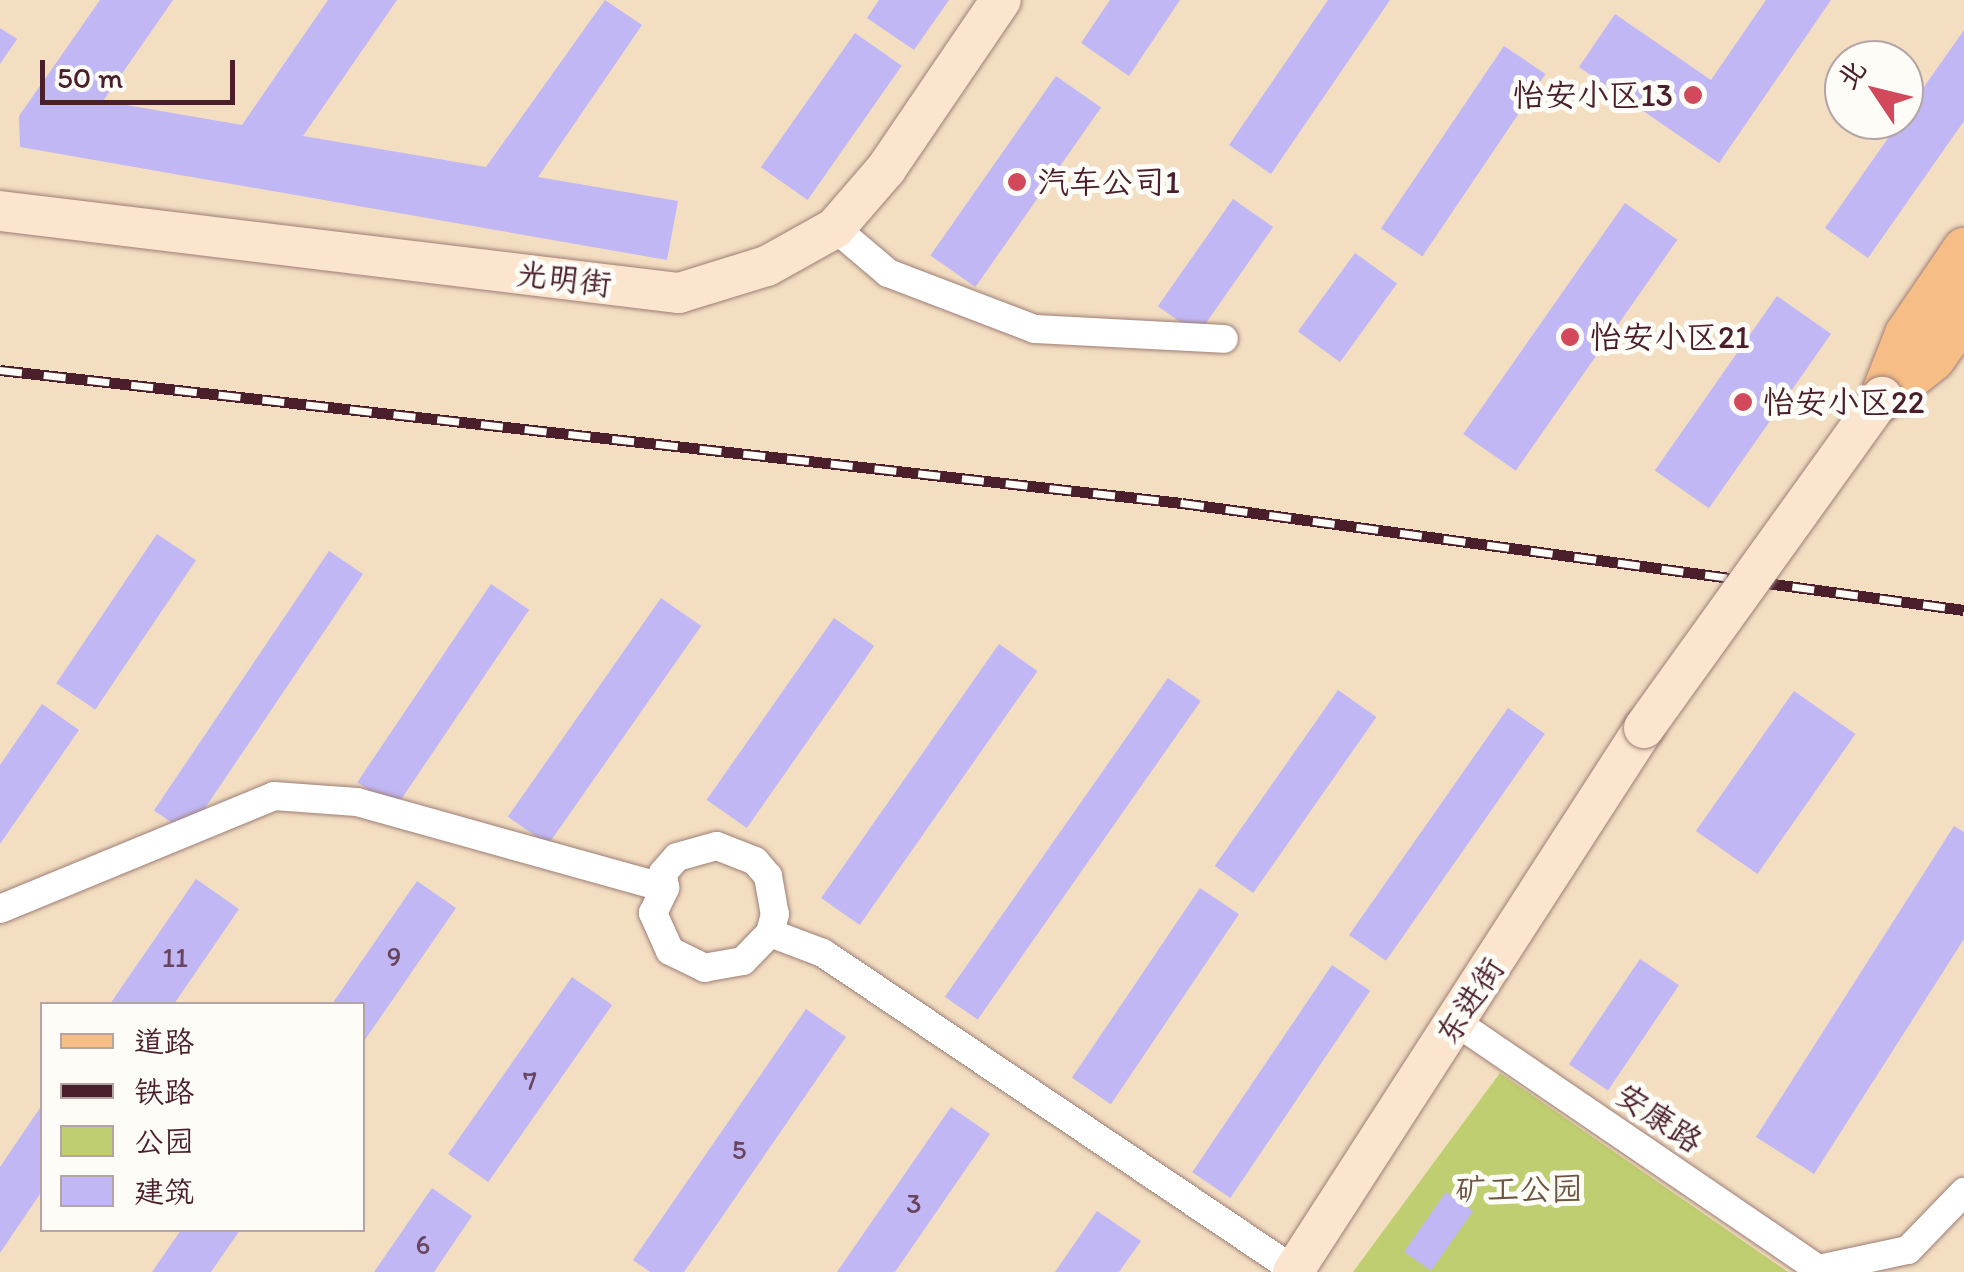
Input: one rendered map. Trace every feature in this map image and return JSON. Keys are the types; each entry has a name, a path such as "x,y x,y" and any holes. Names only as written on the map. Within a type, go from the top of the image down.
{"main road":[{"name":"光明街","path":"0,212 679,292 767,266 835,228 886,169 1001,0"},
{"path":"1882,397 1907,334 1964,250"},
{"path":"1882,397 1932,358 1964,312"},
{"name":"东进街","path":"1294,1271 1644,728 1882,397"}],"street":[{"path":"835,228 888,274 1036,329 1224,339"},
{"path":"0,909 274,796 356,802 665,888"},
{"path":"706,847 738,850 768,876 774,895 770,933 743,961 725,968 687,963 658,933 653,913 665,888 663,873 677,858 706,847"},
{"path":"770,933 823,953 1294,1271"},
{"name":"安康路","path":"1456,1022 1821,1271"},
{"path":"1821,1271 1908,1250 1964,1192"}],"green space":[{"name":"矿工公园","path":"1500,1073 1788,1272 1353,1272"}],"building":[{"path":"100,0 173,0 103,101 242,125 328,0 397,0 303,136 486,167 605,0 642,25 538,177 678,201 667,260 20,147 19,116"},
{"path":"879,0 949,0 914,50 867,18"},
{"path":"1110,0 1180,0 1129,76 1081,43"},
{"path":"1328,0 1390,0 1271,174 1229,145"},
{"name":"怡安小区13","path":"1766,0 1831,0 1719,163 1579,67 1615,14 1711,80"},
{"path":"0,28 17,39 0,64"},
{"path":"1964,30 1964,121 1868,258 1825,228 1887,140 1924,140 1924,87"},
{"path":"855,33 902,66 808,200 761,167"},
{"path":"1504,46 1545,74 1422,256 1381,228"},
{"name":"汽车公司1","path":"1056,76 1101,108 975,287 930,255"},
{"path":"1233,199 1273,227 1198,334 1158,306"},
{"name":"怡安小区21","path":"1625,203 1677,240 1516,471 1463,434"},
{"path":"1355,253 1397,284 1340,362 1298,331"},
{"name":"怡安小区22","path":"1777,296 1831,334 1709,508 1655,470"},
{"path":"157,534 196,560 95,710 56,683"},
{"path":"329,551 363,574 188,833 154,810"},
{"path":"491,584 529,610 395,808 357,782"},
{"path":"661,598 701,626 548,845 508,817"},
{"path":"834,618 874,646 747,828 707,800"},
{"path":"999,644 1038,671 860,925 821,898"},
{"path":"1168,678 1201,701 978,1020 945,997"},
{"path":"1338,690 1377,717 1253,893 1215,866"},
{"path":"1794,691 1855,734 1757,874 1696,831"},
{"path":"42,704 79,730 0,844 0,765"},
{"path":"1508,708 1545,734 1386,961 1349,935"},
{"path":"1954,826 1964,832 1964,939 1814,1174 1756,1137"},
{"path":"196,879 239,909 175,1002 111,1002"},
{"path":"417,881 456,908 365,1040 365,1002 333,1002"},
{"path":"1200,888 1239,914 1111,1104 1072,1078"},
{"path":"1640,959 1679,985 1608,1091 1569,1064"},
{"path":"1332,965 1370,991 1230,1198 1192,1172"},
{"path":"572,977 612,1005 488,1182 448,1154"},
{"path":"806,1009 846,1037 684,1272 650,1272 633,1260"},
{"path":"951,1107 990,1134 895,1272 837,1272"},
{"path":"40,1108 40,1194 0,1253 0,1167"},
{"path":"432,1188 472,1216 434,1272 374,1272"},
{"path":"1446,1192 1473,1211 1431,1271 1404,1252"},
{"path":"1097,1211 1141,1241 1119,1272 1055,1272"},
{"path":"180,1232 239,1232 211,1272 152,1272"}],"railway":[{"path":"0,370 1182,503 1964,610"}],"place":[{"name":"怡安小区13","path":"1693,95"},
{"name":"汽车公司1","path":"1017,182"},
{"name":"怡安小区21","path":"1570,337"},
{"name":"怡安小区22","path":"1743,402"}]}
